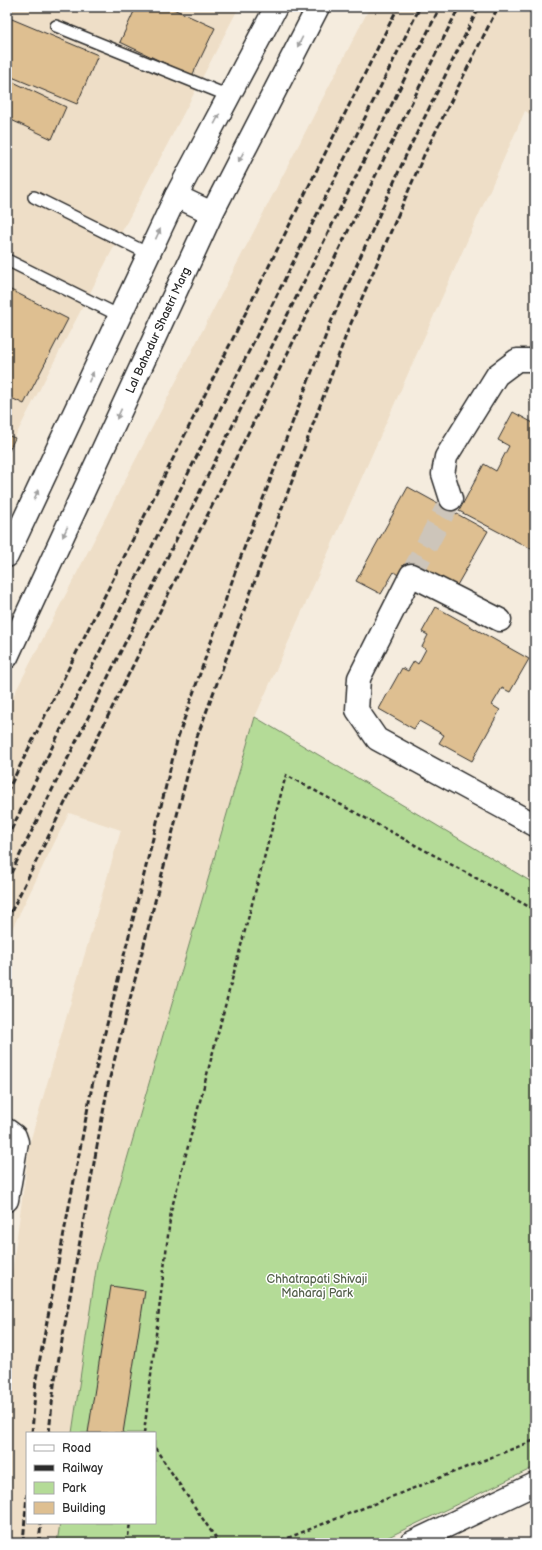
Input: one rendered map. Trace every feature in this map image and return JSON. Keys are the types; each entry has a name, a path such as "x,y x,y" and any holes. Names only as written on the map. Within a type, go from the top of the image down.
{"main road":[{"path":"7,556 176,196 276,7"},
{"name":"Lal Bahadur Shastri Marg","path":"7,657 212,213 318,7"},
{"path":"176,196 212,213"},
{"path":"450,499 444,474 446,457 497,375 517,360 535,360"},
{"path":"500,620 412,575 359,678 357,710 377,739 535,825"},
{"path":"7,1130 15,1136 17,1142 7,1200"},
{"path":"411,1543 535,1484"}],"lane":[{"path":"56,26 229,96"},
{"path":"34,197 149,254"},
{"path":"7,260 120,316"}],"path":[{"path":"145,1432 171,1211 286,775 535,910"},
{"path":"275,1543 535,1440"},
{"path":"156,1449 219,1543"},
{"path":"127,1543 130,1524"}],"shaded area":[{"path":"7,7 239,7 7,452"},
{"path":"370,7 535,7 535,117 525,111 255,717 97,1263 72,1432 26,1432 26,1524 60,1524 57,1543 7,1543 7,1308 30,1142 121,830 69,813 7,939 7,708"}],"green space":[{"name":"Chhatrapati Shivaji Maharaj Park","path":"255,717 535,884 535,1467 376,1543 57,1543 60,1524 156,1524 156,1432 72,1432 97,1263"}],"building":[{"path":"136,7 169,7 215,28 192,76 120,42"},
{"path":"7,17 98,55 77,104 7,75"},
{"path":"7,79 66,107 52,139 7,118"},
{"path":"7,288 68,319 24,404 7,396"},
{"path":"513,412 535,424 535,551 459,511 484,464 496,471 509,446 498,440"},
{"path":"7,435 15,438 7,455"},
{"path":"408,487 488,531 456,587 419,572 404,564 398,575 394,572 381,594 356,581"},
{"path":"436,607 529,659 510,692 502,688 492,705 500,710 472,761 439,743 444,735 419,721 414,729 379,709 402,668 408,671 414,661 418,664 426,649 422,647 428,635 422,632"},
{"path":"111,1286 145,1291 123,1432 88,1432"}],"tunnel":[{"path":"411,575 451,499"}],"railway":[{"path":"7,792 398,7"},
{"path":"7,838 420,7"},
{"path":"7,881 440,7"},
{"path":"7,920 459,7"},
{"path":"32,1432 36,1379 93,1081 178,737 238,564 331,322 407,153 479,7"},
{"path":"49,1432 54,1385 108,1085 197,737 348,330 424,155 498,7"},
{"path":"23,1543 26,1506"},
{"path":"39,1543 41,1524"}]}
